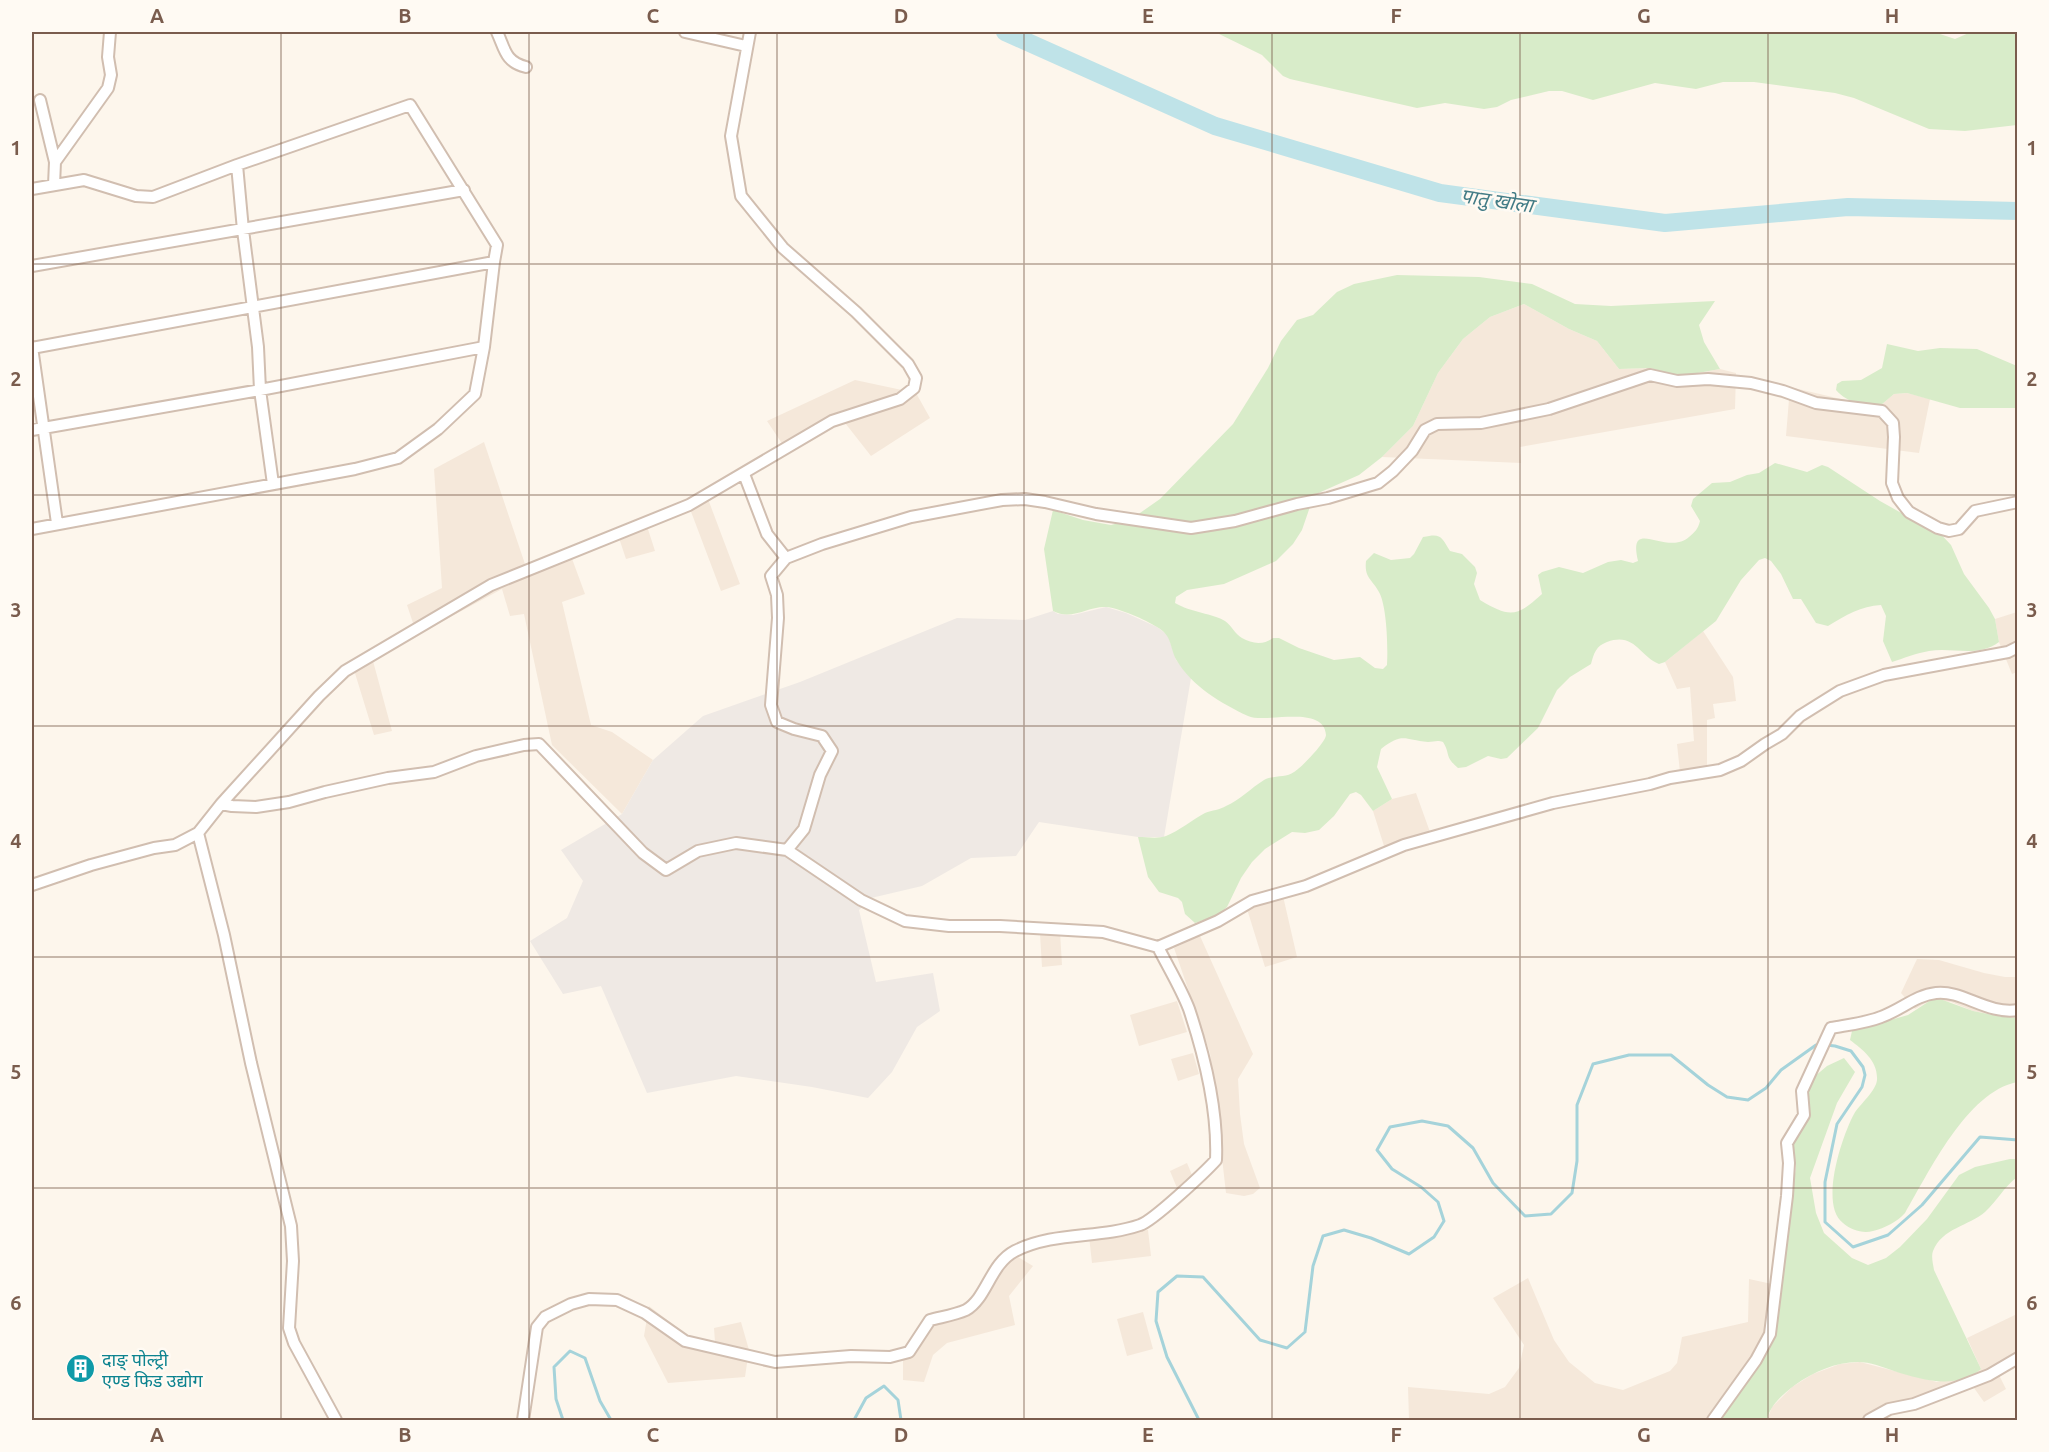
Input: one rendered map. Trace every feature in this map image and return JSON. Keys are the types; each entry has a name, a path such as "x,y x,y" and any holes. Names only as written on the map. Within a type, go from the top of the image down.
{"street":[{"path":"55,162 108,88 111,75 108,57 110,32"},
{"path":"497,32 509,60 516,65 526,67"},
{"path":"685,32 746,46"},
{"path":"32,885 102,862 154,848 176,845 198,834 221,804 319,696 345,671 491,585 689,505 832,421 900,399 914,388 916,378 908,364 783,248 741,196 731,136 750,32"},
{"path":"40,100 55,162 54,185"},
{"path":"32,189 84,180 136,196 153,197 237,165 411,105 497,245 484,347 475,394 438,429 398,458 355,469 32,529"},
{"path":"237,165 258,347 260,390 273,484"},
{"path":"32,266 464,190"},
{"path":"57,523 37,429 32,347 494,262"},
{"path":"37,429 260,390 484,347"},
{"path":"787,850 804,830 820,775 832,751 822,736 777,722 771,705 778,618 777,594 771,576 786,558 822,544 910,517 1002,500 1025,499 1095,514 1191,528 1235,521 1378,483 1412,451 1425,430 1437,424 1481,423 1550,409 1650,375 1677,381 1708,379 1751,383 1816,403 1882,411 1893,423 1892,483 1898,498 1909,512 1938,528 1949,531 1959,529 1975,511 2018,502"},
{"path":"744,474 767,534 786,558"},
{"path":"221,804 256,807 289,802 388,778 434,772 476,756 524,745 539,744 643,853 666,870 698,851 736,843 787,850 847,891 905,921 949,926 1000,926 1103,932 1158,947 1218,921 1252,901 1306,886 1404,845 1553,803 1670,778 1720,770 1741,762 1765,744 1782,735 1800,716 1840,691 1884,675 2008,652 2018,647"},
{"path":"198,834 224,935 251,1063 291,1227 293,1261 289,1328 299,1352 336,1420"},
{"path":"523,1420 537,1327 545,1317 571,1304 589,1299 616,1300 645,1313 685,1341 775,1362 851,1356 890,1357 909,1352 930,1320 967,1309 983,1292 993,1270 1013,1252 1038,1242 1067,1236 1119,1231 1143,1225 1204,1174 1216,1160 1214,1122 1202,1054 1188,1008 1158,947"},
{"path":"1713,1420 1756,1360 1770,1334 1787,1196 1789,1163 1787,1143 1804,1115 1802,1091 1831,1028 1880,1018 1920,996 1939,993 2005,1012 2018,1010"},
{"path":"1869,1420 1889,1409 1914,1404 1989,1375 2018,1358"}],"shaded area":[{"path":"1524,304 1569,329 1597,341 1619,369 1650,368 1681,376 1720,369 1736,373 1735,409 1520,447 1521,463 1382,457 1413,426 1438,373 1463,339 1490,317"},
{"path":"855,380 916,393 930,418 871,456 838,414 783,445 767,421"},
{"path":"1790,387 1862,404 1881,405 1894,394 1907,393 1930,399 1919,453 1786,436"},
{"path":"484,442 528,573 571,556 585,594 562,602 591,725 612,732 653,760 622,814 552,745 524,614 510,616 502,589 417,635 407,605 442,588 434,469"},
{"path":"708,499 740,584 721,591 690,509"},
{"path":"647,526 655,551 626,559 619,538"},
{"path":"1106,607 1157,627 1168,635 1176,660 1191,678 1164,837 1138,837 1039,822 1016,856 971,858 922,886 871,898 859,910 876,982 933,973 940,1011 917,1027 892,1072 868,1098 736,1076 647,1093 601,986 563,994 530,941 567,918 583,881 561,850 622,814 653,760 703,716 800,682 957,618 1025,620 1053,611 1058,614 1073,615"},
{"path":"2017,612 2017,672 2012,674 1999,642 1995,619"},
{"path":"1703,631 1733,677 1736,701 1713,704 1715,718 1707,720 1707,768 1680,772 1677,744 1694,741 1690,687 1677,689 1665,662"},
{"path":"373,661 392,731 374,735 354,670"},
{"path":"1416,793 1430,832 1384,846 1373,811 1392,799"},
{"path":"1283,896 1297,957 1265,967 1247,909 1257,903"},
{"path":"1060,932 1062,965 1042,967 1040,934"},
{"path":"1200,936 1253,1054 1238,1079 1244,1144 1260,1188 1253,1194 1244,1196 1226,1193 1210,1053 1174,948"},
{"path":"1917,959 1939,960 1984,973 2017,977 2017,1018 1973,1011 1951,1002 1931,1000 1915,1009 1901,993"},
{"path":"1177,1001 1187,1032 1139,1046 1130,1015"},
{"path":"1193,1053 1199,1074 1178,1081 1171,1059"},
{"path":"1187,1163 1192,1175 1177,1188 1170,1171"},
{"path":"1148,1230 1151,1256 1092,1263 1089,1236"},
{"path":"1018,1257 1033,1266 1009,1296 1015,1325 947,1343 933,1355 924,1382 903,1380 903,1360 913,1354 933,1325 962,1316 991,1289 998,1272 1013,1258"},
{"path":"1528,1278 1554,1340 1569,1362 1595,1383 1623,1390 1670,1371 1677,1363 1682,1337 1748,1322 1749,1279 1781,1286 1773,1335 1719,1420 1409,1420 1408,1387 1489,1394 1505,1387 1519,1368 1524,1345 1493,1298"},
{"path":"649,1306 688,1336 715,1342 714,1328 741,1322 749,1350 745,1377 668,1383 644,1336"},
{"path":"1143,1312 1153,1349 1127,1356 1117,1319"},
{"path":"2017,1314 2017,1366 1999,1375 2006,1389 1984,1402 1974,1388 1880,1420 1767,1420 1772,1407 1792,1387 1813,1374 1840,1364 1860,1362 1937,1382 1981,1369 1967,1338"}],"green space":[{"path":"1215,32 1934,32 1955,39 1971,32 2017,32 2017,125 1965,131 1929,129 1854,98 1835,93 1754,82 1723,82 1696,89 1655,83 1593,100 1562,91 1549,91 1484,109 1445,103 1417,108 1290,79 1283,76 1262,55"},
{"path":"1397,275 1479,277 1532,284 1575,304 1611,306 1715,301 1699,325 1704,342 1720,369 1681,376 1650,368 1619,369 1597,341 1569,329 1524,304 1490,317 1463,339 1438,373 1413,426 1382,457 1359,475 1314,495 1302,530 1293,544 1276,561 1224,584 1187,590 1176,597 1175,603 1225,621 1240,636 1250,642 1262,643 1279,638 1299,648 1334,660 1360,657 1375,668 1383,669 1387,665 1384,609 1380,594 1366,572 1366,561 1374,553 1391,560 1410,558 1423,537 1434,535 1440,537 1450,551 1462,554 1475,567 1477,573 1474,584 1480,600 1506,612 1519,611 1542,594 1538,575 1542,572 1559,567 1583,573 1608,562 1621,560 1633,563 1638,561 1636,548 1638,541 1644,538 1670,543 1680,542 1689,537 1696,530 1700,521 1691,506 1693,499 1712,483 1730,482 1759,473 1775,463 1807,472 1822,465 1912,519 1935,528 1951,545 1964,574 1989,608 1995,619 1999,642 1983,650 1929,651 1892,662 1883,641 1886,616 1881,605 1860,609 1828,626 1816,623 1801,599 1793,599 1781,574 1771,561 1765,558 1759,560 1741,580 1716,621 1665,662 1659,664 1636,646 1624,640 1607,642 1600,646 1594,653 1591,664 1570,677 1557,690 1538,728 1507,758 1488,756 1466,767 1458,768 1449,758 1443,742 1404,738 1394,740 1381,749 1377,767 1392,799 1373,811 1361,795 1356,792 1350,794 1334,816 1319,830 1305,833 1292,832 1265,849 1241,878 1227,907 1218,915 1195,923 1185,914 1182,902 1178,898 1159,892 1148,877 1138,837 1166,836 1205,813 1231,803 1264,780 1291,774 1313,755 1322,743 1326,735 1323,726 1305,717 1256,718 1228,706 1199,686 1183,670 1162,630 1139,618 1106,607 1073,614 1060,614 1053,611 1044,549 1053,510 1083,520 1111,525 1130,520 1160,499 1233,424 1268,368 1281,341 1297,320 1313,315 1337,292 1354,284"},
{"path":"1887,344 1918,351 1940,348 1977,349 2017,366 2017,408 1960,408 1907,393 1894,394 1881,405 1868,404 1851,401 1836,390 1837,384 1842,381 1861,380 1882,368"},
{"path":"1940,999 1973,1011 2017,1018 2017,1082 1999,1089 1982,1101 1966,1117 1938,1156 1902,1216 1882,1228 1861,1232 1843,1223 1836,1214 1833,1201 1835,1170 1849,1124 1874,1089 1877,1080 1877,1073 1872,1062 1865,1052 1850,1040 1852,1031 1908,1015 1931,1000"},
{"path":"1844,1058 1855,1072 1837,1103 1810,1178 1816,1213 1824,1233 1852,1258 1868,1265 1886,1258 1927,1219 1959,1175 1975,1167 2017,1159 2017,1177 1985,1212 1949,1232 1937,1243 1932,1253 1934,1270 1981,1369 1961,1379 1939,1381 1927,1380 1867,1363 1841,1364 1817,1372 1795,1385 1774,1405 1767,1420 1719,1420 1773,1335 1789,1235 1788,1223 1796,1167 1792,1145 1808,1117 1806,1092 1814,1077 1827,1066"}],"waterway":[{"name":"पातु खोला","path":"1005,32 1215,126 1440,193 1665,223 1848,207 2018,211"},
{"path":"1199,1420 1167,1357 1156,1321 1158,1292 1177,1276 1203,1277 1260,1340 1287,1348 1305,1332 1313,1266 1323,1236 1344,1230 1371,1238 1409,1254 1434,1237 1444,1221 1438,1202 1421,1187 1392,1169 1377,1150 1390,1127 1422,1121 1448,1126 1473,1148 1493,1183 1525,1216 1551,1214 1572,1193 1577,1161 1577,1105 1593,1064 1629,1055 1671,1055 1708,1085 1727,1097 1748,1100 1766,1088 1781,1070 1816,1045 1820,1045"},
{"path":"1826,1045 1851,1051 1863,1067 1865,1075 1862,1087 1837,1124 1825,1182 1825,1222 1853,1247 1888,1235 1922,1205 1980,1137 2018,1140"},
{"path":"563,1420 556,1399 554,1367 570,1351 585,1358 600,1401 611,1420"},
{"path":"854,1420 866,1398 884,1386 898,1400 901,1420"}],"place":[{"name":"दाङ् पोल्ट्री एण्ड फिड उद्योग","path":"81,1369"}]}
